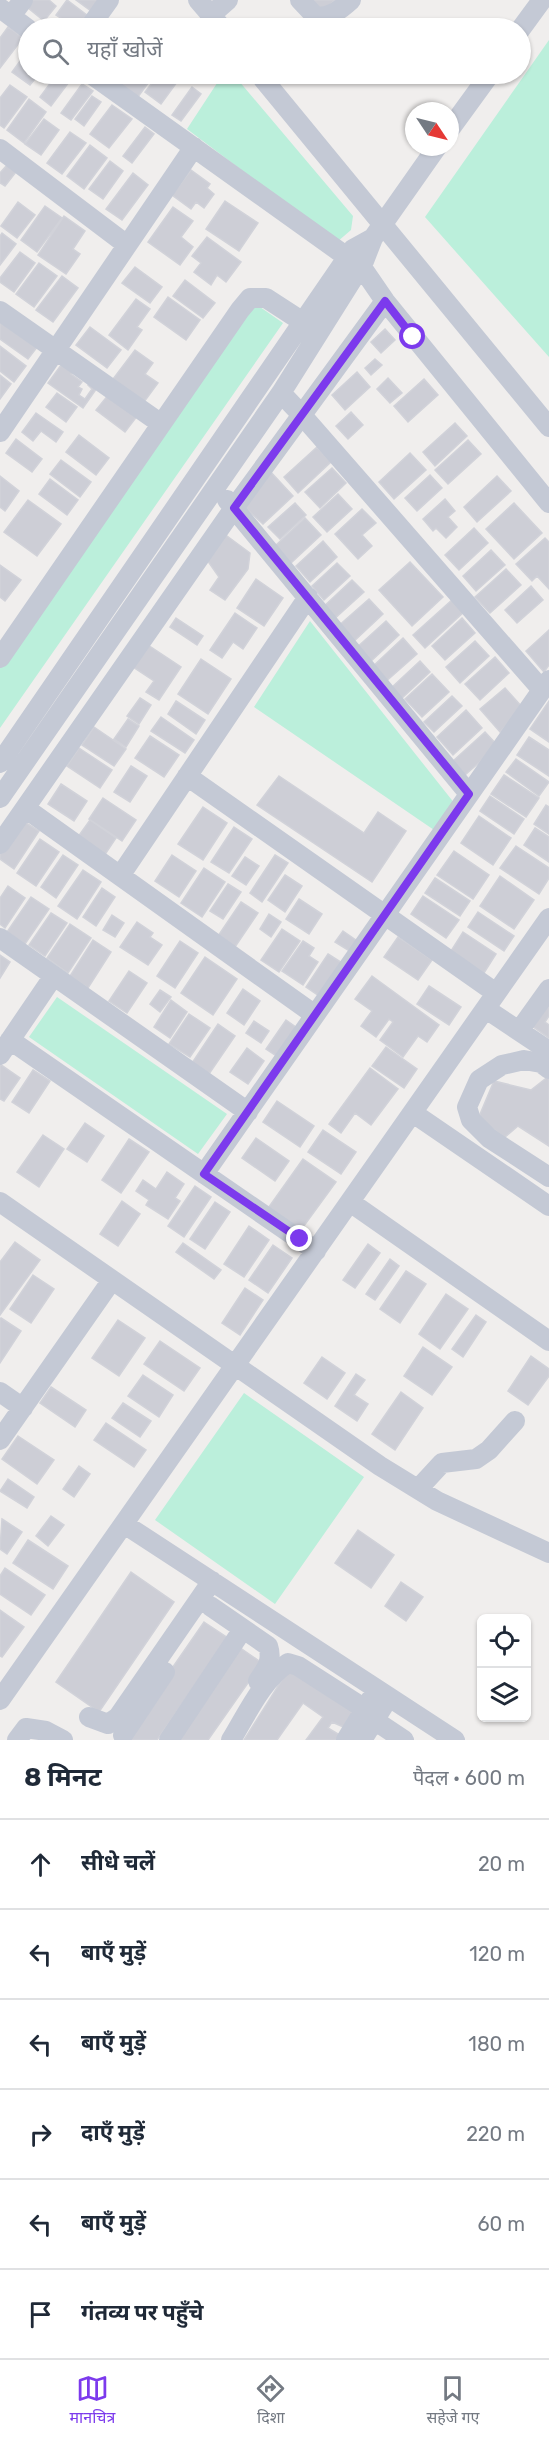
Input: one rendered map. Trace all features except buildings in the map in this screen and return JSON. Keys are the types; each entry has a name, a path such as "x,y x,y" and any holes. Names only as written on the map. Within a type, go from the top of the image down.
{"street":[{"path":"18,21 6,12 23,0"},
{"path":"96,18 109,0"},
{"path":"198,0 213,18"},
{"path":"218,18 228,0"},
{"path":"300,0 316,17 333,14 351,0"},
{"path":"529,18 542,0"},
{"path":"105,84 354,262 549,503"},
{"path":"267,84 378,231 549,427"},
{"path":"459,117 483,84"},
{"path":"0,432 194,147"},
{"path":"0,149 127,245"},
{"path":"4,785 62,709 280,393 354,262 353,249 378,231 431,156"},
{"path":"0,763 303,322 354,262"},
{"path":"0,658 160,423 250,298 266,298 303,322"},
{"path":"0,844 234,508 385,301"},
{"path":"0,311 160,423"},
{"path":"204,1174 546,685 280,393"},
{"path":"216,486 469,794"},
{"path":"120,876 308,597"},
{"path":"135,602 156,620"},
{"path":"62,709 85,722"},
{"path":"187,776 385,915 491,1001 519,1031 549,1051"},
{"path":"25,808 315,1015"},
{"path":"0,1700 7,1675 124,1524 549,918"},
{"path":"0,938 248,1112"},
{"path":"53,977 5,1047 204,1174 316,1251"},
{"path":"519,1031 549,990"},
{"path":"549,1069 541,1063 524,1060 502,1065 479,1080 467,1107 471,1120 489,1138 549,1177"},
{"path":"413,1113 549,1206"},
{"path":"0,1202 380,1466 437,1501 549,1553"},
{"path":"350,1202 549,1341"},
{"path":"0,1440 111,1280"},
{"path":"0,1392 23,1408"},
{"path":"418,1490 442,1463 476,1459 489,1450 515,1420"},
{"path":"124,1524 455,1740"},
{"path":"123,1735 210,1606 217,1585"},
{"path":"89,1717 108,1724 118,1717 217,1585"},
{"path":"210,1606 268,1646 270,1654 269,1664 220,1740"},
{"path":"169,1740 243,1629"},
{"path":"231,1740 267,1684 278,1670 288,1663 298,1665 404,1740"},
{"path":"362,1740 370,1715 383,1693"},
{"path":"346,1740 370,1715"},
{"path":"17,1740 26,1728 35,1728 63,1740"}],"green space":[{"path":"549,40 549,357 425,217 518,84 531,84 531,66"},
{"path":"216,84 241,84 353,216 351,230 337,242 187,129"},
{"path":"253,302 283,323 0,728 0,664"},
{"path":"310,621 455,804 437,832 254,707"},
{"path":"57,997 227,1114 198,1154 29,1037"},
{"path":"244,1393 364,1477 275,1604 155,1520"}],"route":[{"path":"300,1239 204,1174 469,794 234,508 385,301 413,337"}]}
